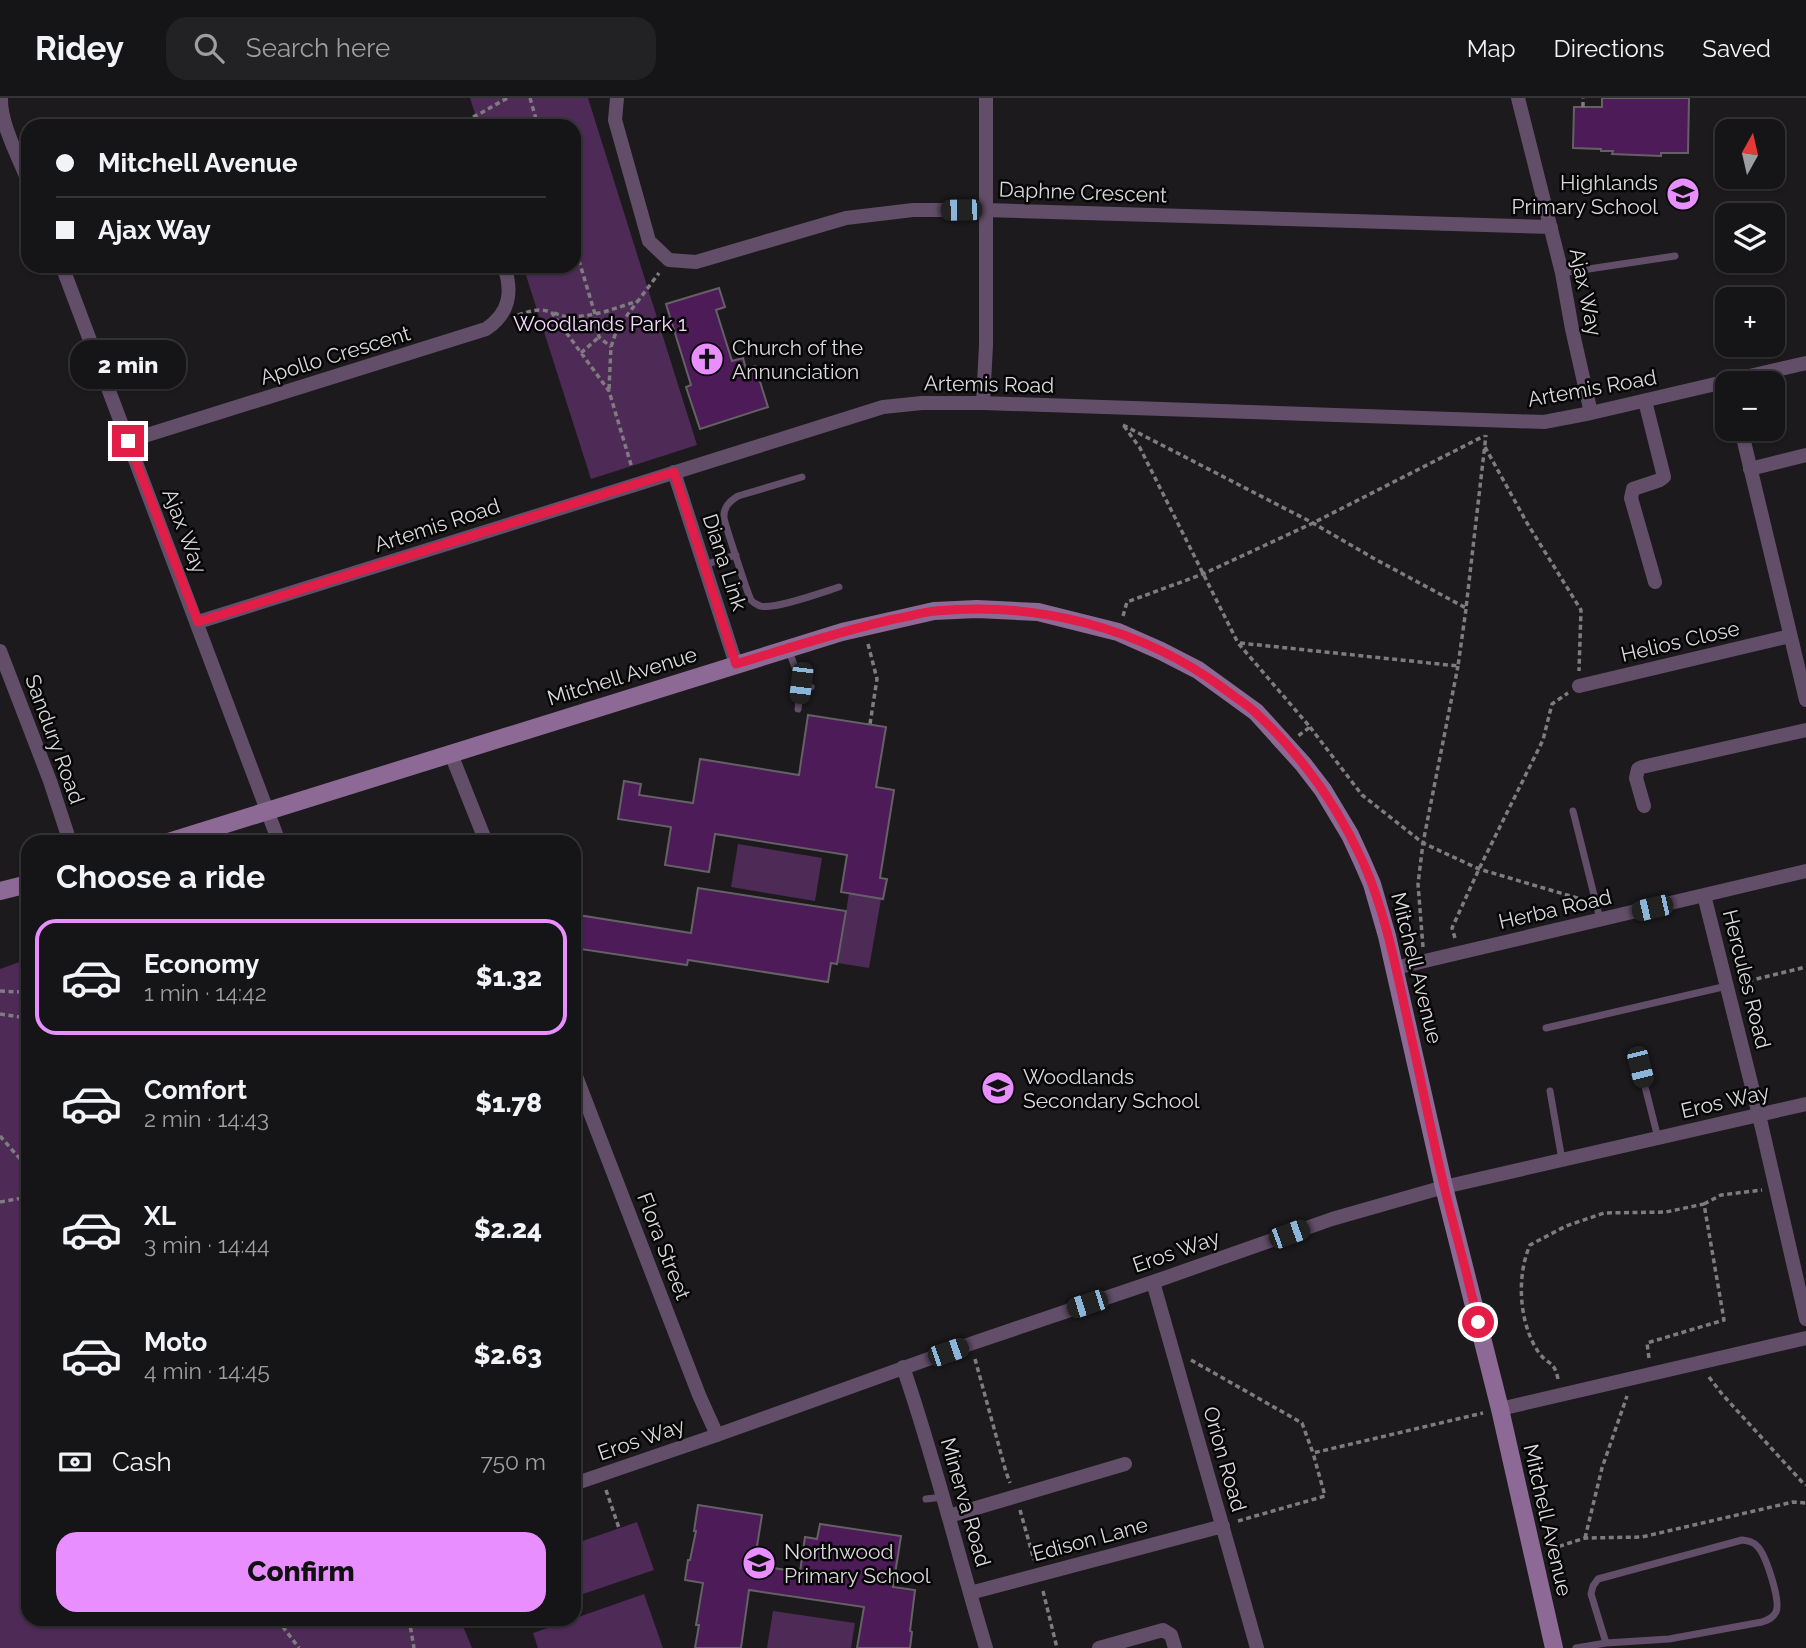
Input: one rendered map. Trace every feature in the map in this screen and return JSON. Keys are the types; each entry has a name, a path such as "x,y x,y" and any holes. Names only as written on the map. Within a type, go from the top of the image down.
{"street":[{"path":"1,98 3,118 21,163"},
{"path":"617,98 615,120 649,241 669,260"},
{"path":"983,402 986,345 986,98"},
{"name":"Ajax Way","path":"1518,98 1562,273 1591,413"},
{"name":"Daphne Crescent","path":"669,260 696,262 846,218 913,210 1551,228"},
{"name":"Ajax Way","path":"65,273 267,811"},
{"name":"Apollo Crescent","path":"128,441 486,329 496,322 504,311 509,287 506,273"},
{"name":"Artemis Road","path":"1774,371 1806,363"},
{"name":"Artemis Road","path":"198,622 883,407 983,402 1544,422 1715,385"},
{"path":"1645,401 1664,477 1633,489 1631,498 1655,582"},
{"path":"1744,441 1806,700"},
{"path":"1750,469 1806,455"},
{"name":"Diana Link","path":"674,472 736,664"},
{"name":"Mitchell Avenue","path":"190,835 788,648 863,626 934,611 1038,612 1118,632 1198,670 1256,712 1286,744 1323,790 1350,835 1372,884 1395,968 1492,1411 1554,1648"},
{"name":"Helios Close","path":"1579,687 1790,636"},
{"name":"Sandury Road","path":"0,651 69,835"},
{"path":"1644,806 1636,778 1638,769 1642,766 1806,730"},
{"path":"451,754 482,835"},
{"path":"267,811 276,835"},
{"name":"Herba Road","path":"1395,968 1806,871"},
{"path":"0,891 21,886"},
{"name":"Hercules Road","path":"1704,895 1806,1319"},
{"name":"Flora Street","path":"581,1089 699,1395 717,1435"},
{"name":"Eros Way","path":"581,1482 1332,1219 1444,1187 1806,1104"},
{"name":"Orion Road","path":"1153,1282 1256,1648"},
{"path":"1492,1411 1806,1338"},
{"name":"Minerva Road","path":"903,1367 919,1412 986,1648"},
{"path":"949,1516 1125,1464"},
{"name":"Edison Lane","path":"970,1593 1223,1526"},
{"path":"1099,1648 1163,1630 1171,1635 1175,1648"}],"lane":[{"path":"1562,273 1675,256"},
{"path":"802,477 738,496 725,508 724,517 751,600 758,606 767,607 839,587"},
{"path":"704,565 736,555"},
{"path":"788,648 801,683 798,709"},
{"path":"801,683 811,687"},
{"path":"1573,811 1600,920"},
{"path":"1546,1028 1728,986"},
{"path":"1640,1067 1658,1138"},
{"path":"1550,1091 1562,1161"},
{"path":"926,1499 944,1497"},
{"path":"1576,1648 1606,1643 1670,1639 1771,1619 1776,1613 1777,1601 1772,1579 1759,1548 1742,1540 1598,1579 1592,1586 1591,1594 1606,1643"}],"path":[{"path":"492,106 497,98"},
{"path":"468,119 481,115 508,98"},
{"path":"530,98 536,119"},
{"path":"1583,98 1583,107"},
{"path":"632,467 609,391 611,347 617,329 669,260"},
{"path":"581,267 599,337 611,347"},
{"path":"530,311 544,309 566,317 595,314 638,301"},
{"path":"552,313 609,391"},
{"path":"581,353 599,337"},
{"path":"1466,608 1313,523 1123,425 1140,448 1238,643 1310,727 1362,795 1423,843 1479,869 1583,900 1596,900"},
{"path":"1118,632 1127,602 1203,574 1313,523 1486,435 1458,666 1423,843 1418,884 1424,961"},
{"path":"1461,953 1452,929 1543,740 1552,704 1579,687 1581,610 1527,523 1485,447"},
{"path":"863,626 877,679 870,724"},
{"path":"1238,643 1458,666"},
{"path":"1286,744 1310,727"},
{"path":"1728,986 1806,967"},
{"path":"0,991 21,992"},
{"path":"0,1014 21,1017"},
{"path":"0,1136 21,1160"},
{"path":"1561,1395 1555,1367 1541,1355 1534,1344 1523,1314 1522,1272 1530,1245 1566,1226 1604,1213 1666,1212 1704,1204 1721,1195 1765,1189"},
{"path":"0,1202 21,1199"},
{"path":"1585,1538 1602,1468 1633,1379 1650,1363 1647,1343 1724,1320 1704,1204"},
{"path":"1175,1362 1193,1360 1301,1423 1313,1453 1325,1496 1223,1526"},
{"path":"1699,1363 1722,1394 1806,1485"},
{"path":"1313,1453 1492,1411"},
{"path":"601,1475 620,1528"},
{"path":"1551,1549 1585,1538 1642,1537 1793,1502 1806,1503"},
{"path":"282,1626 299,1648"},
{"path":"410,1626 414,1648"}],"green space":[{"name":"Woodlands Park 1","path":"470,98 588,98 697,445 591,479 525,273 581,273 581,119 477,119"},
{"path":"738,844 822,858 815,901 731,887"},
{"path":"849,893 881,899 869,968 838,963"},
{"path":"21,961 21,1626 463,1626 472,1648 0,1648 0,969"},
{"path":"637,1522 654,1570 581,1595 581,1542"},
{"path":"644,1594 663,1648 538,1648 533,1633 553,1626 581,1626 581,1616"},
{"path":"773,1611 855,1623 851,1648 767,1648"}],"building":[{"path":"1602,98 1689,98 1688,153 1661,153 1661,156 1612,154 1613,151 1601,149 1573,148 1574,107 1602,107"},
{"name":"Church of the Annunciation","path":"719,288 725,307 716,310 732,361 743,358 746,369 755,366 768,407 700,429 686,387 691,385 666,304"},
{"path":"808,715 886,727 876,787 894,790 880,878 887,879 883,899 841,892 847,855 715,834 709,872 665,865 671,827 618,819 624,781 641,784 639,795 693,803 700,759 799,775"},
{"path":"698,888 846,911 837,964 831,963 828,982 688,960 687,965 581,949 581,915 691,933"},
{"path":"698,1505 762,1515 754,1565 800,1572 805,1537 817,1539 820,1524 901,1536 893,1587 915,1590 910,1648 857,1648 864,1607 749,1590 741,1648 695,1648 703,1583 685,1580 696,1531"}],"place":[{"name":"Highlands Primary School","path":"1683,194"},
{"name":"Church of the Annunciation","path":"707,359"},
{"name":"Woodlands Secondary School","path":"998,1088"},
{"name":"Northwood Primary School","path":"759,1563"}],"route":[{"path":"128,441 198,622 674,472 736,664 863,626 934,611 977,609 1038,612 1118,632 1198,670 1256,712 1286,744 1323,790 1362,860 1387,936 1444,1187 1478,1322"}]}
